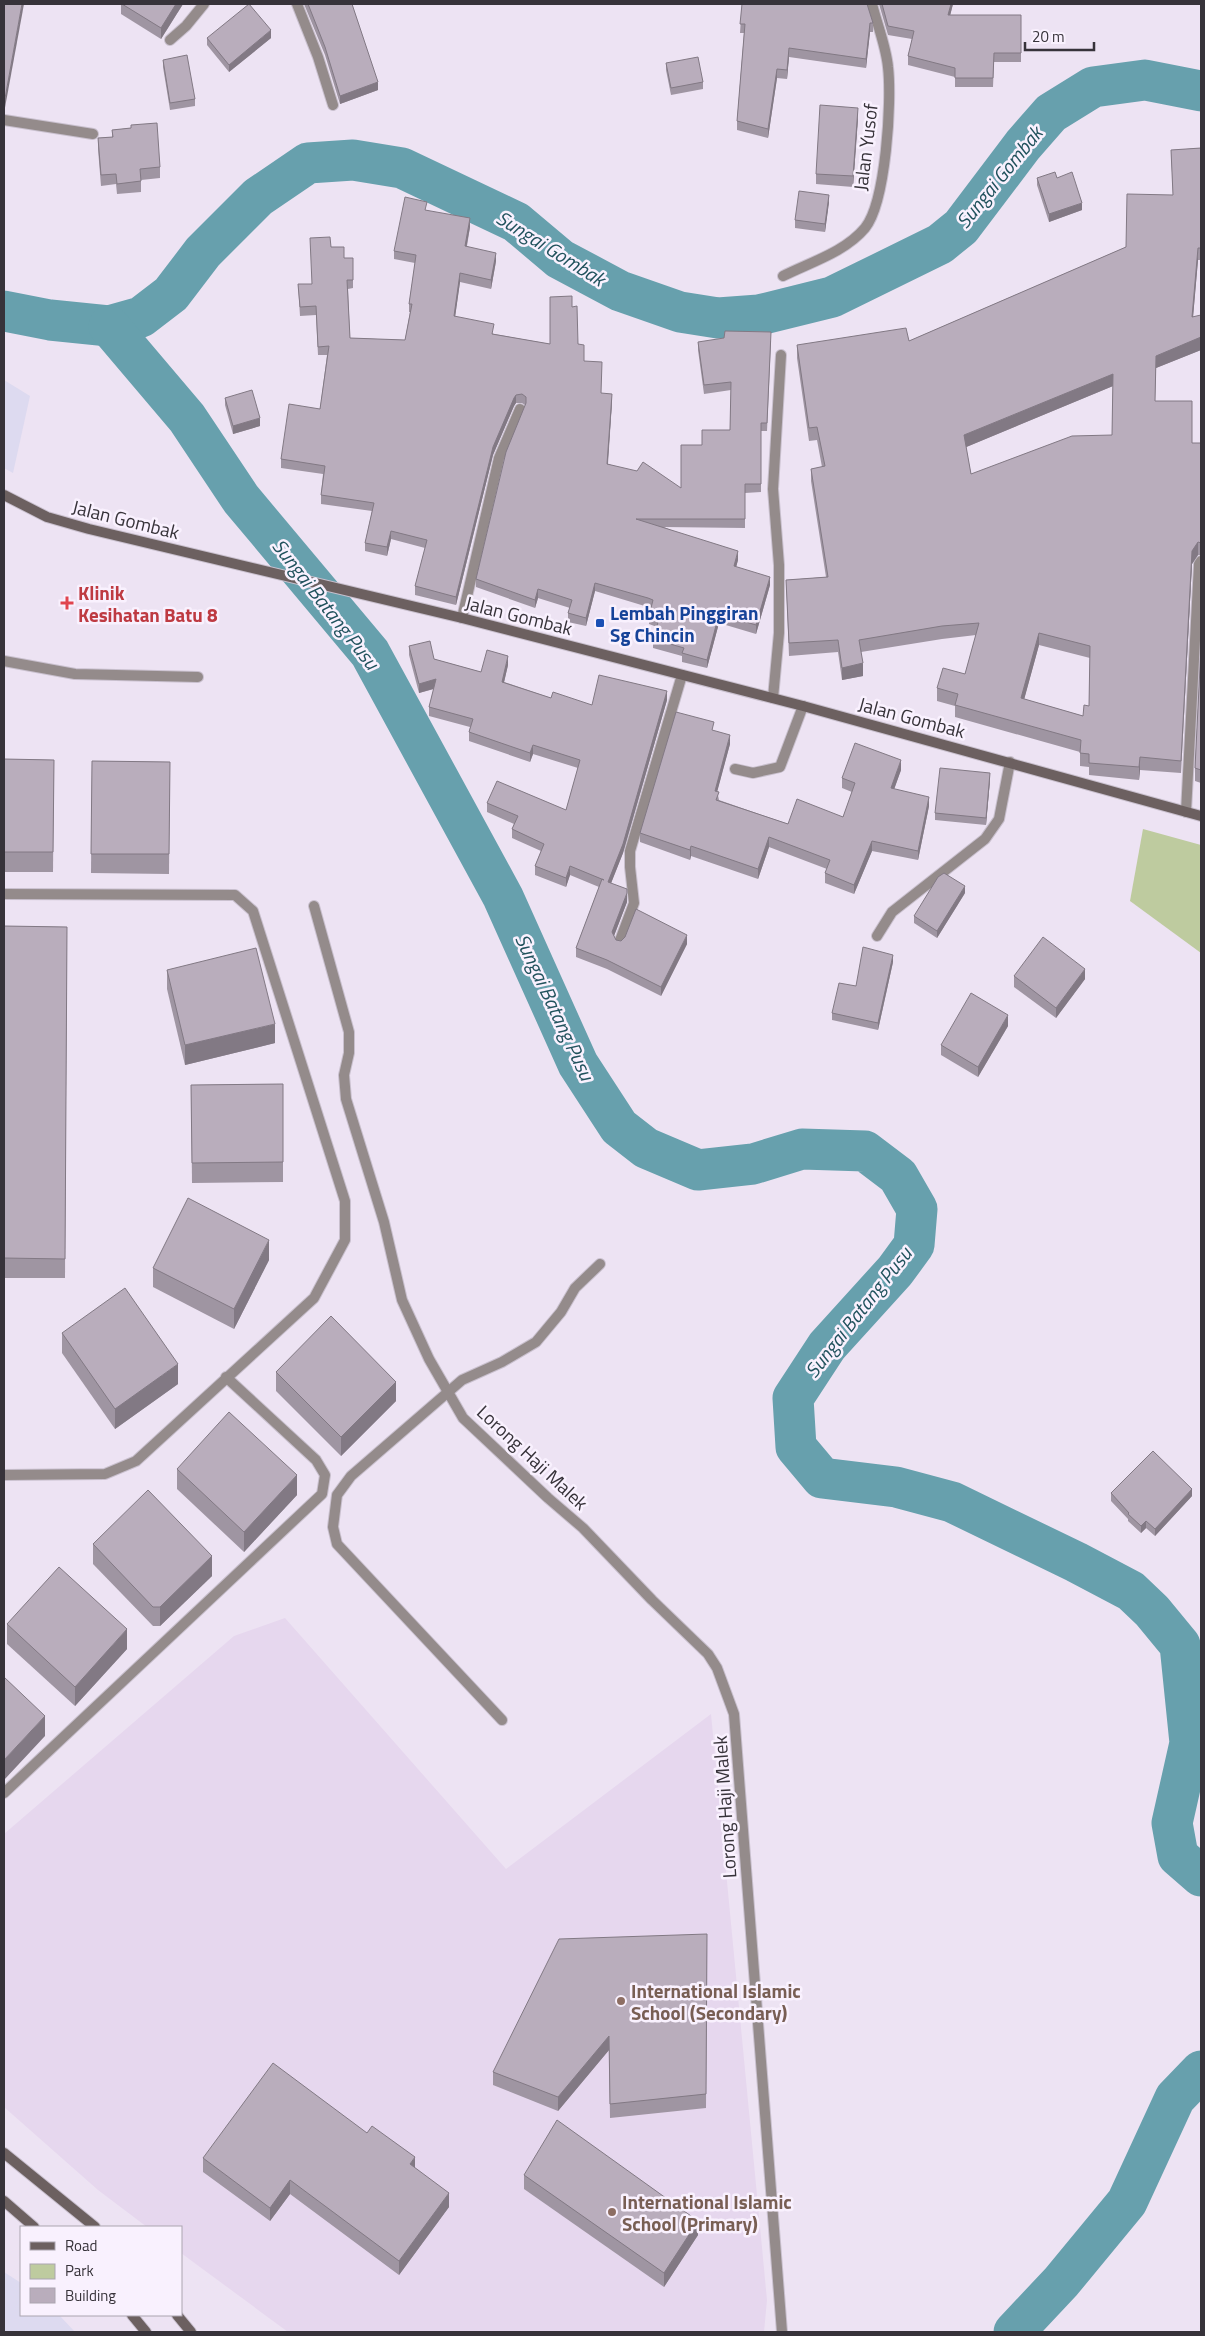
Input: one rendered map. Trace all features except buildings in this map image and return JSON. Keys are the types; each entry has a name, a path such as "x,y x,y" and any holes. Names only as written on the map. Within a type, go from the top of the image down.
{"main road":[{"name":"Jalan Gombak","path":"4,495 47,517 89,529 462,618 773,698 1201,816"},
{"path":"4,2153 94,2226"},
{"path":"4,2201 33,2226"},
{"path":"133,2316 146,2332"},
{"path":"177,2316 191,2332"}],"street":[{"path":"170,40 186,26 204,4"},
{"path":"297,4 318,57 333,105"},
{"name":"Jalan Yusof","path":"783,276 846,246 866,226 880,193 889,114 888,66 872,4"},
{"path":"4,120 93,134"},
{"path":"773,698 777,669 779,564 773,489 781,355"},
{"path":"462,618 499,458 520,409"},
{"path":"1186,812 1199,564 1201,561"},
{"path":"4,661 75,674 198,677"},
{"path":"619,943 634,903 630,851 682,675"},
{"path":"735,769 753,773 780,767 802,706"},
{"path":"877,936 892,912 985,839 999,818 1010,762"},
{"path":"4,894 235,895 253,911 346,1201 345,1240 314,1298 226,1377 136,1462 105,1474 4,1475"},
{"name":"Lorong Haji Malek","path":"314,906 349,1032 349,1053 344,1075 346,1099 384,1222 402,1300 429,1360 464,1418 548,1498 583,1528 652,1600 708,1654 717,1668 734,1714 782,2332"},
{"path":"502,1720 337,1544 334,1527 338,1495 351,1476 462,1380 502,1362 536,1342 561,1312 575,1288 600,1264"},
{"path":"4,1793 322,1494 325,1475 316,1460 226,1377"}],"shaded area":[{"path":"4,380 30,396 13,473 4,468"},
{"path":"285,1618 506,1869 711,1714 767,2300 764,2332 288,2332 182,2254 182,2226 146,2226 98,2190 4,2107 4,1834 234,1636"},
{"path":"4,2272 20,2282 20,2316 60,2316 75,2332 4,2332"}],"green space":[{"path":"1143,829 1201,845 1201,953 1130,901"}],"waterway":[{"name":"Sungai Gombak","path":"4,311 50,320 109,326 141,317 171,294 203,252 258,197 308,163 353,160 402,168 516,222 560,259 620,291 680,312 718,318 759,315 832,297 940,244 961,227 1023,145 1051,113 1093,87 1145,80 1201,91"},
{"name":"Sungai Batang Pusu","path":"109,326 187,418 241,499 370,653 503,897 578,1064 619,1127 646,1148 698,1170 753,1164 802,1149 865,1151 898,1176 917,1209 914,1245 895,1271 827,1346 793,1398 796,1447 822,1478 896,1487 952,1502 1131,1591 1152,1611 1180,1645 1190,1743 1172,1823 1178,1856 1201,1876"},
{"name":"Sungai Batang Pusu","path":"1014,2332 1061,2282 1127,2202 1175,2098 1201,2071"}],"place":[{"name":"Klinik Kesihatan Batu 8","path":"67,603"},
{"name":"Lembah Pinggiran Sg Chincin","path":"600,623"},
{"name":"International Islamic School (Secondary)","path":"621,2001"},
{"name":"International Islamic School (Primary)","path":"612,2212"}]}
